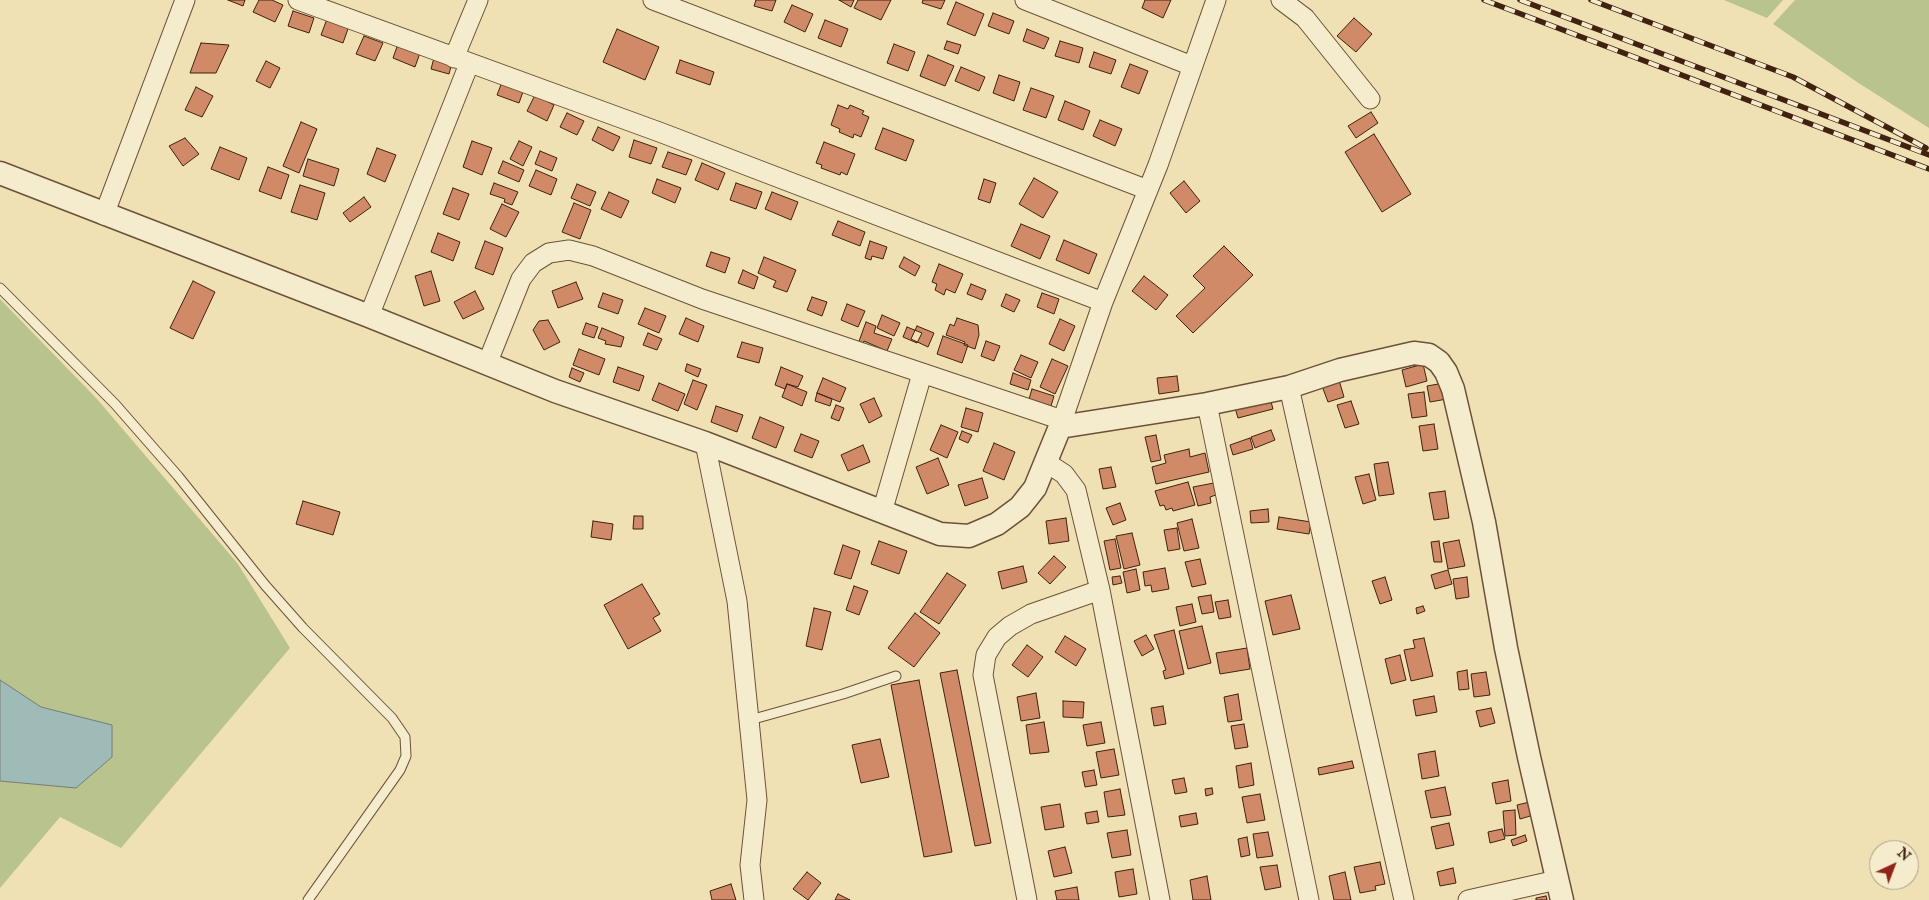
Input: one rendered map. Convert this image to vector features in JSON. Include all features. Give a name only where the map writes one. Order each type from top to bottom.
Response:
[{"type":"street","points":[[104,215],[185,0]]},
{"type":"street","points":[[298,0],[662,133],[1103,302]]},
{"type":"street","points":[[369,316],[461,61],[478,0]]},
{"type":"street","points":[[653,0],[1148,190]]},
{"type":"street","points":[[1025,0],[1192,66]]},
{"type":"street","points":[[0,173],[104,215],[369,316],[555,391],[705,443],[940,534],[969,536],[996,524],[1020,507],[1035,488],[1047,463],[1103,302],[1148,190],[1216,0]]},
{"type":"street","points":[[1282,0],[1305,18],[1370,99]]},
{"type":"street","points":[[487,364],[521,279],[534,263],[549,253],[569,250],[592,256],[702,300],[922,374],[1061,424],[1207,404],[1289,387],[1340,370],[1414,354],[1429,355],[1440,362],[1453,389],[1484,522],[1506,648],[1560,890],[1468,900]]},
{"type":"street","points":[[882,512],[922,374]]},
{"type":"street","points":[[1289,387],[1404,900]]},
{"type":"street","points":[[1207,404],[1309,900]]},
{"type":"street","points":[[705,443],[734,576],[750,720],[757,800],[750,865],[754,900]]},
{"type":"street","points":[[1047,463],[1064,474],[1076,490],[1100,590],[1160,900]]},
{"type":"street","points":[[1027,900],[983,675],[986,655],[997,637],[1010,626],[1031,614],[1100,590]]},
{"type":"lane","points":[[0,288],[115,404],[178,476],[265,585],[303,628],[392,718],[404,738],[406,756],[400,770],[308,900]]},
{"type":"lane","points":[[750,720],[843,694],[896,676]]},
{"type":"green space","points":[[1724,0],[1783,0],[1767,18]]},
{"type":"green space","points":[[1795,0],[1929,0],[1929,128],[1857,82],[1773,24]]},
{"type":"green space","points":[[0,299],[97,399],[238,564],[290,648],[121,848],[60,817],[0,888]]},
{"type":"water","points":[[0,680],[41,707],[112,725],[112,757],[76,788],[0,781]]},
{"type":"building","points":[[228,0],[245,0],[243,6]]},
{"type":"building","points":[[259,0],[272,0],[283,5],[275,22],[253,12]]},
{"type":"building","points":[[756,0],[776,0],[772,11],[754,6]]},
{"type":"building","points":[[839,0],[854,0],[851,7]]},
{"type":"building","points":[[858,0],[891,0],[881,20],[854,8]]},
{"type":"building","points":[[923,0],[945,0],[941,9],[922,3]]},
{"type":"building","points":[[1145,0],[1171,0],[1163,18],[1142,8]]},
{"type":"building","points":[[956,2],[984,14],[975,36],[947,24]]},
{"type":"building","points":[[792,5],[813,14],[805,32],[784,22]]},
{"type":"building","points":[[293,11],[314,18],[309,33],[288,26]]},
{"type":"building","points":[[993,13],[1014,21],[1009,34],[988,26]]},
{"type":"building","points":[[1354,18],[1372,34],[1356,52],[1337,36]]},
{"type":"building","points":[[327,19],[349,26],[343,43],[321,35]]},
{"type":"building","points":[[825,20],[848,29],[841,47],[818,38]]},
{"type":"building","points":[[617,29],[659,47],[645,80],[603,62]]},
{"type":"building","points":[[1027,29],[1049,38],[1044,49],[1023,41]]},
{"type":"building","points":[[364,36],[383,43],[375,61],[356,54]]},
{"type":"building","points":[[947,41],[961,45],[958,54],[944,49]]},
{"type":"building","points":[[1060,41],[1083,48],[1079,63],[1055,56]]},
{"type":"building","points":[[201,43],[229,45],[216,73],[190,73]]},
{"type":"building","points":[[398,44],[420,53],[415,67],[393,58]]},
{"type":"building","points":[[894,44],[915,52],[908,71],[887,63]]},
{"type":"building","points":[[1094,52],[1116,60],[1111,74],[1089,67]]},
{"type":"building","points":[[435,54],[453,59],[449,74],[431,69]]},
{"type":"building","points":[[928,55],[954,66],[945,86],[920,76]]},
{"type":"building","points":[[680,60],[714,72],[710,85],[676,73]]},
{"type":"building","points":[[266,61],[280,68],[270,88],[256,81]]},
{"type":"building","points":[[1130,64],[1148,71],[1139,94],[1121,87]]},
{"type":"building","points":[[961,67],[985,77],[979,91],[955,81]]},
{"type":"building","points":[[999,75],[1020,82],[1014,101],[993,93]]},
{"type":"building","points":[[502,82],[524,89],[519,103],[497,95]]},
{"type":"building","points":[[196,87],[213,96],[202,117],[185,110]]},
{"type":"building","points":[[1031,88],[1054,96],[1046,118],[1023,110]]},
{"type":"building","points":[[535,95],[554,105],[547,121],[527,111]]},
{"type":"building","points":[[1065,101],[1090,111],[1083,130],[1058,120]]},
{"type":"building","points":[[838,105],[848,109],[850,105],[864,111],[862,114],[869,117],[861,137],[854,134],[853,138],[839,132],[840,129],[831,125]]},
{"type":"building","points":[[1371,112],[1378,123],[1356,138],[1348,126]]},
{"type":"building","points":[[567,113],[584,121],[577,135],[560,127]]},
{"type":"building","points":[[1100,120],[1122,129],[1115,146],[1093,136]]},
{"type":"building","points":[[301,122],[317,129],[299,173],[283,166]]},
{"type":"building","points":[[598,127],[620,137],[613,151],[592,140]]},
{"type":"building","points":[[883,128],[914,140],[906,161],[875,149]]},
{"type":"building","points":[[1374,134],[1411,194],[1382,212],[1345,152]]},
{"type":"building","points":[[185,138],[199,154],[183,166],[169,146]]},
{"type":"building","points":[[634,140],[657,148],[651,164],[629,157]]},
{"type":"building","points":[[472,141],[492,148],[482,175],[463,167]]},
{"type":"building","points":[[519,141],[532,147],[523,166],[510,159]]},
{"type":"building","points":[[824,142],[855,154],[847,175],[841,172],[840,175],[821,168],[822,165],[816,163]]},
{"type":"building","points":[[220,147],[247,158],[239,180],[211,169]]},
{"type":"building","points":[[377,148],[396,155],[385,182],[367,174]]},
{"type":"building","points":[[540,151],[557,158],[552,171],[535,164]]},
{"type":"building","points":[[668,152],[692,160],[686,175],[662,167]]},
{"type":"building","points":[[308,159],[339,169],[334,186],[303,176]]},
{"type":"building","points":[[503,161],[524,170],[519,182],[498,173]]},
{"type":"building","points":[[702,163],[725,173],[718,190],[695,180]]},
{"type":"building","points":[[268,167],[289,175],[281,199],[259,191]]},
{"type":"building","points":[[536,170],[557,179],[551,195],[529,186]]},
{"type":"building","points":[[1034,178],[1058,192],[1043,218],[1019,204]]},
{"type":"building","points":[[657,179],[681,188],[675,203],[652,193]]},
{"type":"building","points":[[984,179],[996,183],[990,203],[978,199]]},
{"type":"building","points":[[1184,181],[1200,201],[1186,213],[1170,193]]},
{"type":"building","points":[[494,183],[518,192],[512,205],[504,202],[505,199],[490,194]]},
{"type":"building","points":[[736,183],[762,192],[756,209],[730,200]]},
{"type":"building","points":[[577,184],[596,192],[590,206],[571,198]]},
{"type":"building","points":[[300,185],[325,193],[317,220],[291,212]]},
{"type":"building","points":[[453,188],[469,194],[459,220],[443,214]]},
{"type":"building","points":[[609,192],[629,201],[621,218],[601,209]]},
{"type":"building","points":[[772,192],[798,202],[791,220],[765,209]]},
{"type":"building","points":[[364,197],[371,207],[350,222],[343,213]]},
{"type":"building","points":[[574,203],[591,210],[580,239],[562,232]]},
{"type":"building","points":[[502,204],[519,212],[506,237],[490,229]]},
{"type":"building","points":[[838,221],[865,232],[860,246],[832,235]]},
{"type":"building","points":[[1021,224],[1050,236],[1040,259],[1011,246]]},
{"type":"building","points":[[438,233],[460,242],[453,261],[431,252]]},
{"type":"building","points":[[1064,240],[1097,254],[1089,274],[1056,260]]},
{"type":"building","points":[[485,241],[503,248],[493,275],[475,268]]},
{"type":"building","points":[[870,241],[887,247],[883,259],[872,256],[871,260],[865,258]]},
{"type":"building","points":[[1224,246],[1253,275],[1193,333],[1176,316],[1205,288],[1193,276]]},
{"type":"building","points":[[711,252],[730,258],[725,273],[706,266]]},
{"type":"building","points":[[764,257],[796,270],[787,292],[773,287],[776,281],[758,273]]},
{"type":"building","points":[[904,257],[920,266],[915,276],[899,267]]},
{"type":"building","points":[[939,264],[963,274],[955,293],[946,289],[944,295],[935,290],[937,284],[932,282]]},
{"type":"building","points":[[743,270],[758,277],[754,289],[738,283]]},
{"type":"building","points":[[431,271],[440,301],[424,306],[415,276]]},
{"type":"building","points":[[1144,276],[1168,295],[1156,310],[1132,291]]},
{"type":"building","points":[[193,281],[215,292],[193,339],[170,328]]},
{"type":"building","points":[[576,282],[583,299],[558,308],[552,291]]},
{"type":"building","points":[[971,284],[986,290],[982,300],[967,294]]},
{"type":"building","points":[[475,291],[484,309],[463,319],[454,302]]},
{"type":"building","points":[[603,293],[623,300],[618,314],[598,307]]},
{"type":"building","points":[[1042,293],[1059,299],[1054,314],[1037,307]]},
{"type":"building","points":[[1006,294],[1020,300],[1014,312],[1001,306]]},
{"type":"building","points":[[812,297],[827,302],[822,316],[807,310]]},
{"type":"building","points":[[847,304],[865,311],[858,327],[841,320]]},
{"type":"building","points":[[645,308],[666,316],[659,333],[638,324]]},
{"type":"building","points":[[882,315],[900,323],[894,336],[877,328]]},
{"type":"building","points":[[686,318],[704,326],[698,342],[679,334]]},
{"type":"building","points":[[957,318],[978,325],[979,335],[975,349],[964,345],[965,342],[946,335],[950,324],[954,326]]},
{"type":"building","points":[[1060,319],[1075,326],[1064,351],[1049,344]]},
{"type":"building","points":[[548,320],[560,342],[544,350],[533,330],[539,321]]},
{"type":"building","points":[[866,322],[876,326],[874,333],[892,339],[887,351],[864,341],[862,346],[858,344]]},
{"type":"building","points":[[586,323],[598,327],[594,338],[582,334]]},
{"type":"building","points":[[917,326],[934,333],[928,347],[911,339]]},
{"type":"building","points":[[907,327],[922,333],[917,343],[903,337]]},
{"type":"building","points":[[602,328],[624,337],[621,347],[605,344],[606,341],[598,338]]},
{"type":"building","points":[[648,333],[662,339],[657,350],[643,345]]},
{"type":"building","points":[[943,336],[968,345],[962,363],[937,354]]},
{"type":"building","points":[[986,341],[1000,346],[994,361],[981,356]]},
{"type":"building","points":[[742,342],[763,348],[759,363],[737,357]]},
{"type":"building","points":[[579,349],[605,359],[599,375],[573,365]]},
{"type":"building","points":[[1021,355],[1038,362],[1031,378],[1014,370]]},
{"type":"building","points":[[1052,359],[1068,366],[1055,394],[1040,387]]},
{"type":"building","points":[[687,364],[701,369],[698,377],[685,371]]},
{"type":"building","points":[[1423,364],[1427,381],[1406,387],[1402,370]]},
{"type":"building","points":[[618,367],[644,376],[639,391],[613,382]]},
{"type":"building","points":[[781,367],[803,376],[798,387],[787,384],[785,389],[775,385]]},
{"type":"building","points":[[572,368],[584,373],[580,382],[569,377]]},
{"type":"building","points":[[1013,373],[1031,380],[1028,390],[1010,384]]},
{"type":"building","points":[[1177,376],[1179,391],[1159,394],[1157,378]]},
{"type":"building","points":[[823,378],[846,388],[840,402],[817,393]]},
{"type":"building","points":[[693,380],[707,385],[697,410],[684,404]]},
{"type":"building","points":[[1339,380],[1344,397],[1328,402],[1322,386]]},
{"type":"building","points":[[659,383],[685,394],[678,411],[652,400]]},
{"type":"building","points":[[1444,383],[1447,399],[1430,402],[1427,386]]},
{"type":"building","points":[[787,384],[807,392],[802,406],[782,397]]},
{"type":"building","points":[[1032,389],[1054,396],[1051,406],[1029,399]]},
{"type":"building","points":[[1424,392],[1427,416],[1412,418],[1408,394]]},
{"type":"building","points":[[817,393],[832,399],[830,406],[815,401]]},
{"type":"building","points":[[874,398],[882,416],[869,423],[860,404]]},
{"type":"building","points":[[1270,398],[1273,409],[1238,418],[1235,408]]},
{"type":"building","points":[[1351,401],[1359,424],[1345,428],[1337,405]]},
{"type":"building","points":[[836,405],[844,408],[839,421],[831,418]]},
{"type":"building","points":[[716,406],[743,415],[737,432],[711,422]]},
{"type":"building","points":[[966,408],[983,413],[978,432],[961,427]]},
{"type":"building","points":[[760,417],[784,427],[776,448],[752,438]]},
{"type":"building","points":[[1434,424],[1438,449],[1423,451],[1419,426]]},
{"type":"building","points":[[941,425],[958,432],[947,458],[930,450]]},
{"type":"building","points":[[1271,430],[1275,440],[1255,448],[1251,437]]},
{"type":"building","points":[[962,431],[972,435],[968,443],[959,439]]},
{"type":"building","points":[[801,434],[819,441],[812,458],[794,451]]},
{"type":"building","points":[[1156,435],[1161,460],[1151,462],[1145,437]]},
{"type":"building","points":[[1250,438],[1253,449],[1233,455],[1230,445]]},
{"type":"building","points":[[994,443],[1015,452],[1004,480],[983,471]]},
{"type":"building","points":[[863,445],[870,462],[848,471],[841,455]]},
{"type":"building","points":[[1189,449],[1190,457],[1205,453],[1209,472],[1156,484],[1152,467],[1166,463],[1164,455]]},
{"type":"building","points":[[938,458],[949,485],[927,494],[916,467]]},
{"type":"building","points":[[1388,462],[1394,494],[1379,496],[1374,464]]},
{"type":"building","points":[[1111,467],[1116,487],[1103,489],[1099,469]]},
{"type":"building","points":[[1369,474],[1376,500],[1363,504],[1355,477]]},
{"type":"building","points":[[982,478],[988,498],[965,506],[958,485]]},
{"type":"building","points":[[1188,482],[1195,505],[1173,511],[1172,508],[1166,510],[1164,505],[1160,506],[1155,491]]},
{"type":"building","points":[[1214,483],[1216,495],[1210,497],[1211,503],[1198,506],[1193,487]]},
{"type":"building","points":[[1445,491],[1449,518],[1434,520],[1429,493]]},
{"type":"building","points":[[303,501],[340,512],[333,535],[296,524]]},
{"type":"building","points":[[1120,503],[1126,520],[1113,525],[1106,508]]},
{"type":"building","points":[[1268,509],[1269,522],[1251,523],[1250,511]]},
{"type":"building","points":[[634,516],[643,516],[643,529],[633,529]]},
{"type":"building","points":[[1279,517],[1311,522],[1309,534],[1277,529]]},
{"type":"building","points":[[1066,518],[1069,541],[1049,544],[1046,521]]},
{"type":"building","points":[[1192,519],[1199,548],[1184,551],[1177,523]]},
{"type":"building","points":[[593,521],[613,524],[611,540],[591,537]]},
{"type":"building","points":[[1177,528],[1180,549],[1168,551],[1164,530]]},
{"type":"building","points":[[1132,533],[1140,565],[1124,569],[1116,536]]},
{"type":"building","points":[[1115,539],[1121,568],[1110,570],[1104,541]]},
{"type":"building","points":[[1459,540],[1465,566],[1448,569],[1443,543]]},
{"type":"building","points":[[879,541],[907,551],[899,574],[871,564]]},
{"type":"building","points":[[1439,541],[1442,562],[1434,562],[1431,542]]},
{"type":"building","points":[[843,545],[860,551],[851,579],[834,574]]},
{"type":"building","points":[[1054,556],[1066,567],[1050,584],[1038,573]]},
{"type":"building","points":[[1200,559],[1206,584],[1192,587],[1185,562]]},
{"type":"building","points":[[1023,566],[1027,582],[1002,589],[998,572]]},
{"type":"building","points":[[1165,568],[1169,589],[1152,592],[1151,585],[1145,586],[1143,572]]},
{"type":"building","points":[[1136,569],[1140,590],[1127,593],[1123,572]]},
{"type":"building","points":[[1448,570],[1452,584],[1435,589],[1431,575]]},
{"type":"building","points":[[947,573],[966,585],[939,624],[920,612]]},
{"type":"building","points":[[1120,576],[1122,583],[1113,585],[1112,577]]},
{"type":"building","points":[[1385,577],[1392,600],[1380,604],[1372,581]]},
{"type":"building","points":[[1467,577],[1469,597],[1456,599],[1453,579]]},
{"type":"building","points":[[642,584],[660,614],[653,618],[661,631],[628,649],[604,605]]},
{"type":"building","points":[[854,586],[868,591],[859,615],[846,610]]},
{"type":"building","points":[[1211,595],[1214,612],[1202,614],[1198,597]]},
{"type":"building","points":[[1291,595],[1300,629],[1273,635],[1265,601]]},
{"type":"building","points":[[1228,600],[1231,617],[1219,619],[1215,602]]},
{"type":"building","points":[[1192,604],[1196,622],[1180,626],[1176,607]]},
{"type":"building","points":[[1423,606],[1425,611],[1417,614],[1416,608]]},
{"type":"building","points":[[814,608],[831,612],[822,650],[806,646]]},
{"type":"building","points":[[915,613],[940,633],[914,667],[888,648]]},
{"type":"building","points":[[1202,626],[1211,663],[1188,669],[1179,631]]},
{"type":"building","points":[[1174,630],[1184,674],[1165,679],[1163,671],[1166,670],[1154,635]]},
{"type":"building","points":[[1146,635],[1154,649],[1142,656],[1134,641]]},
{"type":"building","points":[[1065,636],[1086,649],[1076,666],[1055,652]]},
{"type":"building","points":[[1424,638],[1433,676],[1411,681],[1404,650],[1415,648],[1413,640]]},
{"type":"building","points":[[1027,645],[1043,657],[1028,677],[1012,665]]},
{"type":"building","points":[[1247,648],[1250,669],[1220,674],[1216,653]]},
{"type":"building","points":[[1400,655],[1406,680],[1391,684],[1385,659]]},
{"type":"building","points":[[957,670],[991,843],[975,846],[940,673]]},
{"type":"building","points":[[1467,670],[1469,689],[1459,690],[1457,672]]},
{"type":"building","points":[[1486,672],[1490,695],[1474,697],[1471,674]]},
{"type":"building","points":[[919,680],[952,852],[924,857],[891,685]]},
{"type":"building","points":[[1036,693],[1040,718],[1021,721],[1017,697]]},
{"type":"building","points":[[1238,694],[1242,720],[1228,722],[1224,697]]},
{"type":"building","points":[[1434,696],[1437,712],[1416,716],[1413,700]]},
{"type":"building","points":[[1063,701],[1084,702],[1083,718],[1063,717]]},
{"type":"building","points":[[1163,706],[1166,724],[1154,726],[1151,708]]},
{"type":"building","points":[[1491,708],[1495,723],[1480,727],[1476,711]]},
{"type":"building","points":[[1044,722],[1049,752],[1030,754],[1026,725]]},
{"type":"building","points":[[1101,722],[1105,743],[1087,746],[1083,725]]},
{"type":"building","points":[[1244,724],[1248,747],[1235,749],[1231,726]]},
{"type":"building","points":[[880,739],[889,777],[861,783],[852,745]]},
{"type":"building","points":[[1114,749],[1119,775],[1101,778],[1096,752]]},
{"type":"building","points":[[1435,751],[1439,776],[1422,779],[1418,754]]},
{"type":"building","points":[[1352,761],[1354,768],[1319,775],[1318,768]]},
{"type":"building","points":[[1251,763],[1254,785],[1239,788],[1236,766]]},
{"type":"building","points":[[1094,770],[1097,785],[1085,787],[1082,772]]},
{"type":"building","points":[[1184,778],[1187,792],[1175,794],[1172,780]]},
{"type":"building","points":[[1508,780],[1511,801],[1496,804],[1492,783]]},
{"type":"building","points":[[1445,787],[1451,815],[1431,818],[1425,791]]},
{"type":"building","points":[[1212,788],[1213,794],[1206,796],[1205,789]]},
{"type":"building","points":[[1120,789],[1125,815],[1108,817],[1104,792]]},
{"type":"building","points":[[1260,794],[1265,820],[1247,823],[1242,797]]},
{"type":"building","points":[[1534,801],[1537,814],[1520,819],[1517,805]]},
{"type":"building","points":[[1060,804],[1064,827],[1045,830],[1041,807]]},
{"type":"building","points":[[1515,810],[1516,835],[1505,836],[1503,811]]},
{"type":"building","points":[[1097,811],[1099,822],[1087,824],[1085,813]]},
{"type":"building","points":[[1196,813],[1198,824],[1181,827],[1179,816]]},
{"type":"building","points":[[1449,823],[1454,845],[1436,849],[1431,827]]},
{"type":"building","points":[[1502,829],[1505,839],[1490,843],[1488,832]]},
{"type":"building","points":[[1127,830],[1131,855],[1112,858],[1107,833]]},
{"type":"building","points":[[1268,832],[1273,856],[1257,858],[1253,834]]},
{"type":"building","points":[[1525,835],[1527,841],[1513,846],[1511,840]]},
{"type":"building","points":[[1247,837],[1250,855],[1241,857],[1238,839]]},
{"type":"building","points":[[1065,847],[1072,873],[1054,877],[1048,851]]},
{"type":"building","points":[[1380,862],[1385,884],[1375,886],[1376,890],[1360,893],[1354,867]]},
{"type":"building","points":[[1277,865],[1281,887],[1265,890],[1260,867]]},
{"type":"building","points":[[1453,868],[1456,883],[1440,886],[1437,872]]},
{"type":"building","points":[[1133,869],[1137,894],[1119,897],[1115,872]]},
{"type":"building","points":[[807,872],[821,883],[808,900],[793,889]]},
{"type":"building","points":[[1345,872],[1351,900],[1334,900],[1329,876]]},
{"type":"building","points":[[1207,876],[1211,900],[1193,900],[1190,880]]},
{"type":"building","points":[[731,884],[736,900],[712,900],[710,891]]},
{"type":"building","points":[[1077,887],[1079,900],[1057,900],[1055,891]]},
{"type":"building","points":[[838,894],[850,900],[835,900]]},
{"type":"building","points":[[1546,896],[1547,900],[1536,900],[1536,898]]},
{"type":"railway","points":[[1484,0],[1929,169]]},
{"type":"railway","points":[[1520,0],[1929,155]]},
{"type":"railway","points":[[1591,0],[1793,77],[1926,148]]}]
